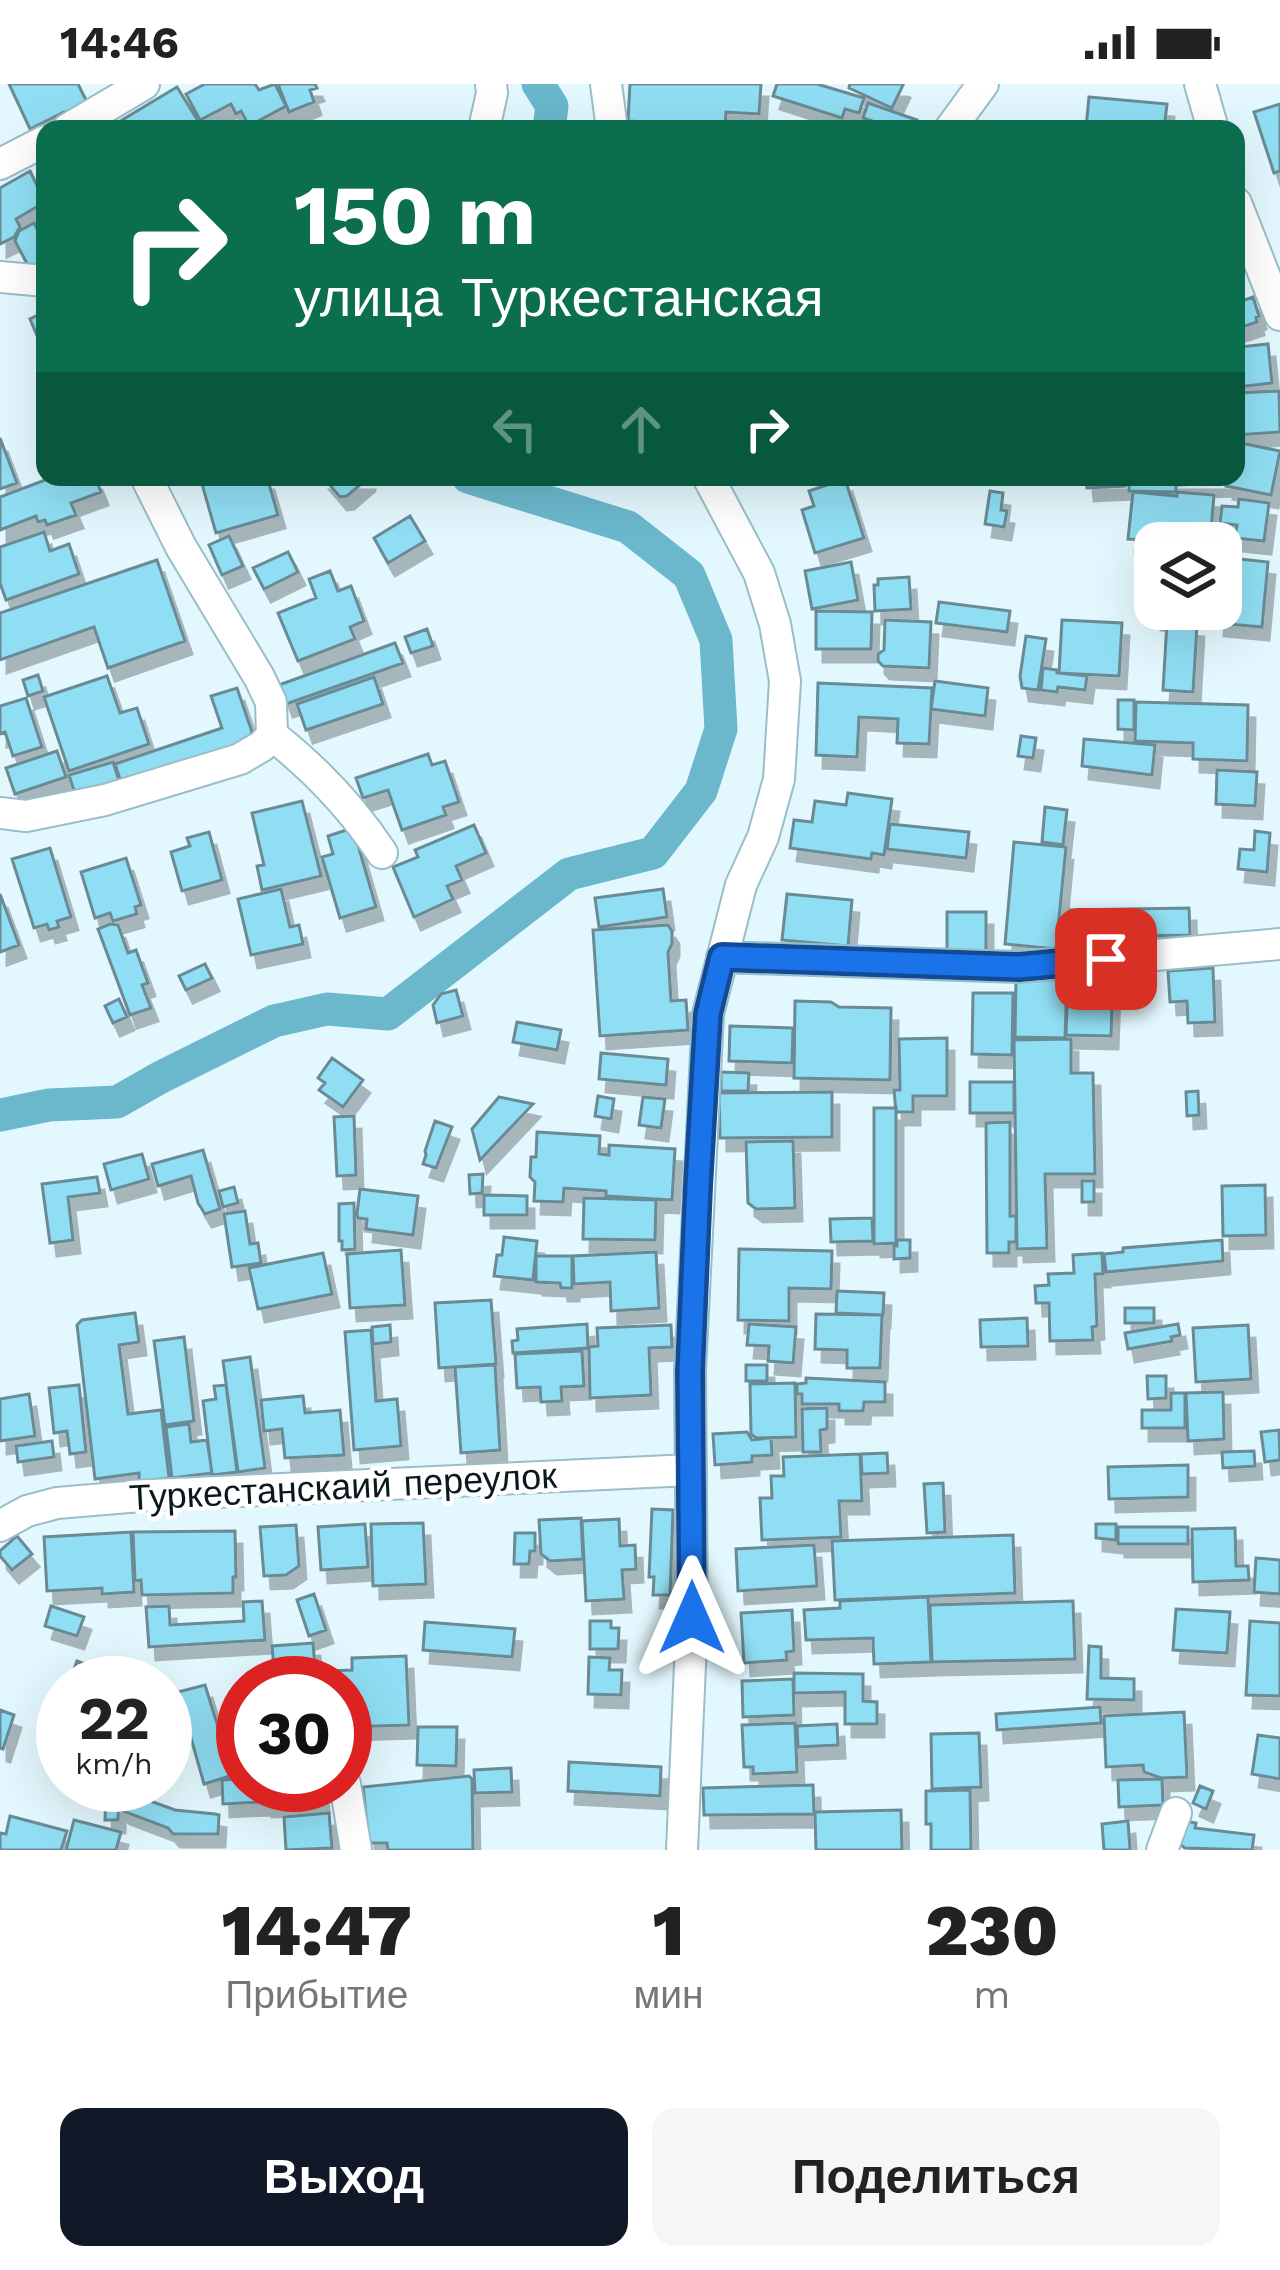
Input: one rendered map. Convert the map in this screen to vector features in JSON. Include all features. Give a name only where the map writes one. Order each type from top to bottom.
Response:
[{"type":"street","points":[[83,120],[144,84]]},
{"type":"street","points":[[486,120],[491,84]]},
{"type":"street","points":[[606,84],[611,120]]},
{"type":"street","points":[[957,120],[983,84]]},
{"type":"street","points":[[1200,84],[1210,120]]},
{"type":"street","points":[[0,164],[36,146]]},
{"type":"street","points":[[1245,235],[1280,315]]},
{"type":"street","points":[[0,277],[36,280]]},
{"type":"street","points":[[0,813],[26,816],[104,800],[240,759],[272,735],[271,702],[259,677],[181,547],[150,486]]},
{"type":"street","points":[[682,1850],[692,1618],[690,1371],[708,1014],[741,885],[763,837],[778,779],[785,681],[775,624],[759,573],[713,486]]},
{"type":"street","points":[[272,735],[300,757],[361,821],[382,853]]},
{"type":"street","points":[[722,957],[1019,967],[1280,944]]},
{"type":"street","name":"Туркестанскаий переулок","points":[[0,1526],[27,1511],[57,1503],[152,1495],[691,1470]]},
{"type":"street","points":[[350,1812],[356,1850]]},
{"type":"street","points":[[1162,1850],[1176,1813]]},
{"type":"building","points":[[9,84],[78,84],[90,108],[67,119],[64,112],[36,120],[30,129]]},
{"type":"building","points":[[205,84],[255,84],[259,90],[275,84],[286,106],[260,120],[246,120],[231,104],[200,120],[186,94]]},
{"type":"building","points":[[278,84],[315,84],[317,88],[310,90],[314,102],[289,112]]},
{"type":"building","points":[[630,84],[761,84],[759,114],[726,112],[725,120],[628,120]]},
{"type":"building","points":[[777,84],[817,84],[864,98],[859,113],[845,109],[842,118],[773,96]]},
{"type":"building","points":[[850,84],[903,85],[892,108],[849,88]]},
{"type":"building","points":[[177,87],[197,120],[122,120]]},
{"type":"building","points":[[1089,97],[1167,104],[1165,120],[1087,120]]},
{"type":"building","points":[[868,103],[917,120],[869,120],[863,118]]},
{"type":"building","points":[[1280,104],[1280,171],[1274,173],[1254,112]]},
{"type":"building","points":[[30,171],[36,183],[36,207],[16,219],[20,227],[14,237],[0,244],[0,188]]},
{"type":"building","points":[[34,223],[36,227],[36,271],[32,273],[15,241],[19,231]]},
{"type":"building","points":[[1253,297],[1259,316],[1257,322],[1245,326],[1245,300]]},
{"type":"building","points":[[1268,344],[1272,383],[1245,386],[1245,346]]},
{"type":"building","points":[[1279,391],[1280,432],[1245,434],[1245,393]]},
{"type":"building","points":[[0,438],[17,483],[0,489]]},
{"type":"building","points":[[1245,444],[1280,451],[1271,495],[1226,486],[1245,486]]},
{"type":"building","points":[[36,483],[99,486],[101,492],[71,503],[76,515],[47,525],[36,516],[0,530],[0,497]]},
{"type":"building","points":[[203,486],[270,486],[278,515],[216,533]]},
{"type":"building","points":[[331,486],[359,486],[347,496],[340,497]]},
{"type":"building","points":[[847,486],[864,538],[815,553],[802,510],[814,506],[809,491]]},
{"type":"building","points":[[1129,486],[1176,486],[1176,492],[1129,491]]},
{"type":"building","points":[[990,491],[1003,493],[1004,527],[985,524]]},
{"type":"building","points":[[1133,492],[1214,495],[1212,522],[1134,522],[1134,539],[1128,539]]},
{"type":"building","points":[[1239,499],[1269,503],[1264,541],[1242,539],[1242,522],[1220,522],[1222,506],[1238,507]]},
{"type":"building","points":[[410,516],[425,541],[388,563],[374,538]]},
{"type":"building","points":[[44,532],[50,551],[69,544],[79,574],[6,600],[0,583],[0,547]]},
{"type":"building","points":[[229,536],[243,566],[222,575],[209,545]]},
{"type":"building","points":[[288,552],[298,572],[264,589],[253,568]]},
{"type":"building","points":[[1242,559],[1268,562],[1262,627],[1242,625]]},
{"type":"building","points":[[157,560],[185,641],[108,668],[94,627],[0,660],[0,613]]},
{"type":"building","points":[[851,562],[858,600],[812,609],[805,571]]},
{"type":"building","points":[[330,571],[338,591],[351,586],[364,621],[350,627],[355,639],[298,661],[278,613],[316,598],[309,579]]},
{"type":"building","points":[[909,577],[911,609],[875,611],[878,579]]},
{"type":"building","points":[[939,602],[1010,611],[1007,632],[936,623]]},
{"type":"building","points":[[816,611],[872,612],[871,649],[816,649]]},
{"type":"building","points":[[885,620],[931,622],[929,668],[883,666],[878,661],[884,650]]},
{"type":"building","points":[[1062,620],[1122,623],[1119,676],[1059,673]]},
{"type":"building","points":[[427,629],[433,646],[411,653],[405,637]]},
{"type":"building","points":[[1167,630],[1197,630],[1193,692],[1163,690]]},
{"type":"building","points":[[1026,636],[1046,639],[1038,690],[1022,688]]},
{"type":"building","points":[[395,643],[403,663],[286,704],[279,685]]},
{"type":"building","points":[[1043,668],[1087,676],[1085,690],[1041,690]]},
{"type":"building","points":[[38,675],[43,691],[28,696],[23,680]]},
{"type":"building","points":[[107,676],[120,713],[137,708],[149,744],[69,771],[44,697]]},
{"type":"building","points":[[374,677],[383,704],[306,730],[297,704]]},
{"type":"building","points":[[935,681],[988,688],[985,716],[931,709]]},
{"type":"building","points":[[818,683],[932,688],[929,744],[897,743],[898,719],[859,717],[857,757],[816,755]]},
{"type":"building","points":[[237,688],[252,732],[247,743],[122,785],[115,764],[222,728],[211,696]]},
{"type":"building","points":[[26,698],[42,747],[13,756],[5,732],[0,734],[0,706]]},
{"type":"building","points":[[1118,700],[1134,700],[1134,730],[1118,729]]},
{"type":"building","points":[[1136,702],[1248,705],[1247,761],[1193,759],[1193,743],[1135,741]]},
{"type":"building","points":[[1021,736],[1036,738],[1033,758],[1018,756]]},
{"type":"building","points":[[1084,739],[1155,745],[1152,775],[1082,766]]},
{"type":"building","points":[[57,751],[66,777],[15,794],[6,768]]},
{"type":"building","points":[[428,754],[432,765],[445,761],[459,802],[443,807],[446,815],[402,830],[388,790],[363,798],[356,778]]},
{"type":"building","points":[[113,762],[121,787],[77,800],[69,775]]},
{"type":"building","points":[[1217,770],[1257,772],[1255,806],[1216,804]]},
{"type":"building","points":[[848,793],[892,799],[884,855],[872,853],[871,859],[790,848],[794,820],[812,822],[815,801],[846,805]]},
{"type":"building","points":[[302,801],[321,876],[262,890],[257,866],[264,865],[252,813]]},
{"type":"building","points":[[1045,807],[1067,810],[1063,845],[1042,842]]},
{"type":"building","points":[[890,824],[969,832],[966,858],[887,849]]},
{"type":"building","points":[[474,825],[486,853],[456,866],[462,880],[447,886],[453,899],[414,917],[393,867],[418,857],[415,850]]},
{"type":"building","points":[[353,828],[376,907],[340,918],[322,857],[333,854],[328,836]]},
{"type":"building","points":[[1255,831],[1270,833],[1267,872],[1238,869],[1240,849],[1254,850]]},
{"type":"building","points":[[209,832],[222,880],[182,891],[171,852],[190,846],[187,838]]},
{"type":"building","points":[[1014,842],[1066,847],[1056,949],[1005,944]]},
{"type":"building","points":[[50,848],[71,917],[57,921],[59,927],[49,930],[47,924],[34,928],[12,859]]},
{"type":"building","points":[[126,858],[141,905],[135,907],[137,914],[113,921],[110,913],[95,918],[81,872]]},
{"type":"building","points":[[281,889],[290,927],[299,925],[303,944],[251,955],[238,899]]},
{"type":"building","points":[[663,889],[667,917],[599,927],[595,898]]},
{"type":"building","points":[[0,894],[19,945],[0,952]]},
{"type":"building","points":[[787,894],[852,900],[848,946],[782,940]]},
{"type":"building","points":[[1189,908],[1190,935],[1070,937],[1070,910]]},
{"type":"building","points":[[947,912],[986,912],[986,956],[947,956]]},
{"type":"building","points":[[118,925],[128,953],[136,950],[151,1008],[130,1015],[98,929]]},
{"type":"building","points":[[668,925],[672,931],[668,952],[671,1001],[686,1000],[688,1030],[600,1036],[593,930]]},
{"type":"building","points":[[205,964],[212,978],[186,990],[179,976]]},
{"type":"building","points":[[1213,968],[1215,1022],[1188,1023],[1187,1001],[1170,1002],[1168,971]]},
{"type":"building","points":[[1016,979],[1067,980],[1065,1038],[1015,1037]]},
{"type":"building","points":[[1068,981],[1113,982],[1111,1036],[1066,1035]]},
{"type":"building","points":[[456,990],[463,1016],[437,1023],[433,1005],[441,994]]},
{"type":"building","points":[[973,993],[1013,993],[1012,1055],[972,1054]]},
{"type":"building","points":[[119,999],[127,1017],[113,1023],[105,1006]]},
{"type":"building","points":[[795,1001],[891,1008],[890,1080],[794,1078]]},
{"type":"building","points":[[517,1022],[561,1030],[557,1050],[513,1042]]},
{"type":"building","points":[[730,1026],[793,1028],[792,1063],[729,1061]]},
{"type":"building","points":[[947,1038],[947,1096],[913,1096],[913,1112],[896,1112],[899,1039]]},
{"type":"building","points":[[1071,1039],[1071,1073],[1093,1073],[1095,1174],[1045,1174],[1047,1248],[1017,1249],[1014,1040]]},
{"type":"building","points":[[601,1053],[668,1059],[666,1085],[599,1079]]},
{"type":"building","points":[[332,1058],[363,1080],[343,1107],[319,1090],[325,1083],[318,1078]]},
{"type":"building","points":[[721,1072],[749,1073],[748,1091],[721,1091]]},
{"type":"building","points":[[970,1082],[1014,1082],[1014,1113],[970,1113]]},
{"type":"building","points":[[1198,1091],[1199,1115],[1187,1116],[1186,1092]]},
{"type":"building","points":[[832,1092],[832,1137],[720,1138],[719,1093]]},
{"type":"building","points":[[598,1096],[614,1099],[611,1119],[595,1116]]},
{"type":"building","points":[[499,1097],[533,1104],[480,1160],[472,1129]]},
{"type":"building","points":[[643,1097],[665,1099],[661,1128],[639,1125]]},
{"type":"building","points":[[874,1108],[896,1108],[896,1243],[874,1244]]},
{"type":"building","points":[[354,1116],[356,1175],[337,1176],[334,1117]]},
{"type":"building","points":[[435,1121],[452,1127],[436,1168],[423,1164]]},
{"type":"building","points":[[1010,1122],[1010,1216],[1016,1216],[1016,1242],[1009,1242],[1009,1253],[987,1253],[986,1123]]},
{"type":"building","points":[[537,1132],[600,1136],[599,1154],[609,1155],[609,1145],[675,1149],[672,1200],[564,1188],[563,1202],[534,1201],[535,1182],[530,1177]]},
{"type":"building","points":[[793,1141],[795,1208],[756,1209],[748,1203],[746,1142]]},
{"type":"building","points":[[203,1150],[220,1209],[205,1214],[191,1176],[158,1186],[152,1164]]},
{"type":"building","points":[[142,1154],[149,1179],[111,1190],[104,1164]]},
{"type":"building","points":[[483,1174],[482,1193],[470,1194],[469,1175]]},
{"type":"building","points":[[97,1177],[100,1193],[68,1197],[73,1240],[50,1243],[42,1184]]},
{"type":"building","points":[[1082,1181],[1094,1181],[1094,1202],[1082,1202]]},
{"type":"building","points":[[1265,1185],[1266,1235],[1223,1236],[1222,1186]]},
{"type":"building","points":[[234,1187],[238,1203],[223,1207],[219,1191]]},
{"type":"building","points":[[360,1189],[418,1196],[413,1235],[366,1229],[367,1219],[357,1214]]},
{"type":"building","points":[[484,1195],[527,1196],[527,1215],[484,1215]]},
{"type":"building","points":[[584,1198],[656,1200],[655,1240],[583,1239]]},
{"type":"building","points":[[354,1203],[355,1249],[342,1250],[339,1204]]},
{"type":"building","points":[[245,1211],[250,1244],[258,1243],[261,1263],[232,1267],[224,1214]]},
{"type":"building","points":[[872,1218],[873,1241],[831,1242],[830,1219]]},
{"type":"building","points":[[504,1237],[537,1241],[533,1280],[494,1276]]},
{"type":"building","points":[[897,1240],[910,1240],[910,1258],[894,1259]]},
{"type":"building","points":[[1222,1240],[1223,1261],[1106,1272],[1104,1254],[1123,1252],[1123,1248]]},
{"type":"building","points":[[739,1249],[832,1251],[831,1289],[789,1288],[789,1321],[738,1320]]},
{"type":"building","points":[[401,1250],[405,1305],[350,1308],[347,1254]]},
{"type":"building","points":[[656,1252],[659,1308],[611,1311],[610,1282],[574,1284],[573,1256]]},
{"type":"building","points":[[323,1253],[332,1294],[258,1309],[249,1268]]},
{"type":"building","points":[[1102,1253],[1103,1274],[1095,1274],[1093,1340],[1050,1341],[1049,1303],[1036,1303],[1035,1286],[1049,1285],[1048,1274],[1074,1273],[1073,1255]]},
{"type":"building","points":[[536,1256],[572,1256],[572,1288],[536,1282]]},
{"type":"building","points":[[837,1291],[884,1293],[883,1315],[836,1313]]},
{"type":"building","points":[[491,1300],[496,1364],[439,1368],[435,1303]]},
{"type":"building","points":[[1125,1308],[1154,1308],[1154,1323],[1125,1323]]},
{"type":"building","points":[[135,1313],[139,1342],[119,1345],[128,1414],[161,1410],[169,1478],[139,1482],[139,1473],[95,1479],[77,1325],[82,1320]]},
{"type":"building","points":[[816,1314],[882,1315],[880,1368],[847,1368],[847,1350],[815,1349]]},
{"type":"building","points":[[1027,1318],[1028,1346],[981,1347],[980,1320]]},
{"type":"building","points":[[587,1324],[588,1348],[513,1353],[517,1329]]},
{"type":"building","points":[[749,1324],[796,1327],[793,1363],[768,1361],[769,1346],[747,1345]]},
{"type":"building","points":[[1178,1324],[1180,1335],[1171,1337],[1172,1341],[1128,1349],[1125,1333]]},
{"type":"building","points":[[390,1325],[391,1342],[373,1344],[372,1327]]},
{"type":"building","points":[[671,1325],[672,1347],[649,1348],[651,1395],[590,1398],[589,1347],[598,1346],[597,1328]]},
{"type":"building","points":[[1248,1325],[1251,1379],[1196,1382],[1193,1328]]},
{"type":"building","points":[[371,1330],[376,1401],[397,1399],[401,1446],[354,1450],[345,1332]]},
{"type":"building","points":[[184,1337],[194,1421],[165,1425],[154,1341]]},
{"type":"building","points":[[582,1351],[584,1386],[561,1387],[562,1401],[541,1402],[540,1387],[517,1388],[515,1354]]},
{"type":"building","points":[[250,1357],[265,1468],[238,1472],[223,1361]]},
{"type":"building","points":[[495,1365],[500,1450],[461,1453],[455,1367]]},
{"type":"building","points":[[746,1365],[767,1365],[767,1381],[746,1381]]},
{"type":"building","points":[[1147,1376],[1166,1376],[1166,1398],[1148,1399]]},
{"type":"building","points":[[806,1378],[885,1382],[885,1402],[864,1402],[863,1411],[839,1411],[839,1404],[802,1404],[797,1384],[806,1383]]},
{"type":"building","points":[[795,1383],[796,1437],[756,1438],[751,1434],[750,1384]]},
{"type":"building","points":[[79,1385],[86,1452],[70,1454],[67,1431],[54,1433],[49,1388]]},
{"type":"building","points":[[226,1385],[237,1472],[212,1475],[203,1401],[216,1399],[214,1386]]},
{"type":"building","points":[[1223,1392],[1224,1439],[1188,1441],[1186,1393]]},
{"type":"building","points":[[1171,1393],[1185,1393],[1185,1428],[1142,1428],[1142,1410],[1171,1410]]},
{"type":"building","points":[[29,1394],[35,1436],[0,1441],[0,1399]]},
{"type":"building","points":[[303,1396],[305,1413],[340,1410],[344,1455],[285,1458],[282,1429],[264,1431],[261,1400]]},
{"type":"building","points":[[827,1408],[827,1429],[820,1430],[821,1452],[803,1452],[802,1409]]},
{"type":"building","points":[[189,1424],[191,1442],[207,1440],[212,1473],[172,1478],[166,1427]]},
{"type":"building","points":[[1279,1430],[1280,1460],[1265,1462],[1261,1432]]},
{"type":"building","points":[[747,1432],[752,1440],[771,1438],[772,1455],[715,1465],[713,1434]]},
{"type":"building","points":[[52,1441],[54,1457],[18,1462],[16,1446]]},
{"type":"building","points":[[1254,1451],[1255,1466],[1223,1468],[1222,1452]]},
{"type":"building","points":[[887,1453],[888,1473],[862,1474],[861,1454]]},
{"type":"building","points":[[860,1454],[862,1501],[839,1501],[841,1537],[762,1540],[760,1498],[772,1498],[771,1476],[784,1476],[783,1457]]},
{"type":"building","points":[[1188,1465],[1188,1497],[1109,1499],[1108,1467]]},
{"type":"building","points":[[943,1483],[945,1532],[927,1533],[924,1484]]},
{"type":"building","points":[[652,1509],[673,1510],[670,1595],[653,1595],[654,1577],[649,1577]]},
{"type":"building","points":[[581,1518],[583,1559],[550,1561],[541,1554],[539,1520]]},
{"type":"building","points":[[619,1519],[620,1546],[635,1545],[636,1569],[622,1570],[624,1599],[586,1601],[582,1521]]},
{"type":"building","points":[[423,1523],[426,1584],[373,1586],[371,1524]]},
{"type":"building","points":[[365,1524],[368,1567],[321,1570],[318,1527]]},
{"type":"building","points":[[1096,1524],[1116,1524],[1116,1540],[1096,1538]]},
{"type":"building","points":[[296,1525],[299,1566],[286,1575],[264,1576],[260,1527]]},
{"type":"building","points":[[1118,1527],[1188,1527],[1188,1544],[1118,1544]]},
{"type":"building","points":[[1235,1528],[1236,1566],[1248,1566],[1249,1580],[1193,1582],[1192,1529]]},
{"type":"building","points":[[235,1531],[233,1593],[142,1595],[141,1580],[135,1581],[133,1532]]},
{"type":"building","points":[[131,1532],[134,1592],[102,1594],[102,1588],[47,1591],[44,1537]]},
{"type":"building","points":[[515,1533],[535,1533],[529,1564],[514,1564]]},
{"type":"building","points":[[1013,1535],[1015,1593],[835,1600],[832,1541]]},
{"type":"building","points":[[17,1536],[32,1554],[12,1570],[0,1551]]},
{"type":"building","points":[[814,1545],[817,1586],[738,1591],[736,1549]]},
{"type":"building","points":[[1256,1558],[1280,1560],[1280,1594],[1254,1592]]},
{"type":"building","points":[[314,1594],[326,1630],[309,1636],[297,1600]]},
{"type":"building","points":[[928,1597],[931,1662],[874,1664],[873,1638],[806,1640],[804,1610],[840,1608],[840,1601]]},
{"type":"building","points":[[262,1601],[265,1640],[149,1647],[146,1607],[169,1606],[170,1625],[244,1621],[243,1602]]},
{"type":"building","points":[[1073,1601],[1075,1659],[932,1662],[930,1605]]},
{"type":"building","points":[[51,1606],[84,1617],[77,1636],[45,1626]]},
{"type":"building","points":[[1176,1609],[1230,1612],[1227,1653],[1173,1650]]},
{"type":"building","points":[[792,1610],[794,1651],[786,1652],[787,1660],[744,1663],[741,1613]]},
{"type":"building","points":[[590,1621],[611,1621],[611,1628],[619,1628],[618,1649],[590,1649]]},
{"type":"building","points":[[1250,1621],[1280,1623],[1280,1696],[1246,1695]]},
{"type":"building","points":[[425,1622],[515,1629],[512,1657],[423,1650]]},
{"type":"building","points":[[313,1643],[314,1656],[273,1656],[272,1646]]},
{"type":"building","points":[[1089,1646],[1101,1647],[1101,1678],[1134,1679],[1134,1700],[1087,1699]]},
{"type":"building","points":[[406,1656],[409,1725],[372,1726],[372,1657]]},
{"type":"building","points":[[589,1657],[610,1658],[609,1670],[622,1670],[621,1695],[588,1694]]},
{"type":"building","points":[[794,1673],[863,1674],[863,1701],[877,1702],[877,1724],[845,1724],[845,1692],[794,1693]]},
{"type":"building","points":[[793,1679],[794,1715],[743,1717],[742,1681]]},
{"type":"building","points":[[205,1685],[216,1720],[216,1780],[204,1784],[192,1742],[192,1688]]},
{"type":"building","points":[[1100,1707],[1101,1723],[997,1730],[996,1714]]},
{"type":"building","points":[[0,1710],[14,1715],[3,1749],[0,1748]]},
{"type":"building","points":[[1184,1712],[1187,1777],[1161,1778],[1144,1772],[1143,1765],[1106,1767],[1104,1716]]},
{"type":"building","points":[[795,1723],[797,1772],[753,1774],[753,1767],[744,1767],[742,1725]]},
{"type":"building","points":[[837,1724],[838,1745],[798,1747],[797,1726]]},
{"type":"building","points":[[418,1727],[457,1727],[456,1766],[417,1765]]},
{"type":"building","points":[[979,1733],[981,1787],[932,1789],[931,1734]]},
{"type":"building","points":[[1258,1735],[1280,1738],[1280,1779],[1252,1774]]},
{"type":"building","points":[[569,1762],[661,1767],[660,1796],[568,1791]]},
{"type":"building","points":[[511,1768],[512,1792],[475,1793],[474,1770]]},
{"type":"building","points":[[469,1776],[473,1850],[388,1850],[387,1843],[369,1843],[366,1812],[372,1812],[372,1786]]},
{"type":"building","points":[[1162,1779],[1163,1805],[1119,1807],[1118,1780]]},
{"type":"building","points":[[813,1785],[814,1814],[704,1815],[703,1788]]},
{"type":"building","points":[[1200,1786],[1213,1791],[1206,1809],[1193,1803]]},
{"type":"building","points":[[970,1790],[971,1850],[931,1850],[926,1791]]},
{"type":"building","points":[[901,1810],[902,1850],[816,1850],[815,1812]]},
{"type":"building","points":[[105,1812],[118,1812],[118,1820],[105,1820]]},
{"type":"building","points":[[126,1812],[219,1815],[218,1834],[173,1834]]},
{"type":"building","points":[[329,1813],[332,1848],[286,1850],[284,1817]]},
{"type":"building","points":[[10,1816],[67,1831],[61,1850],[0,1850],[0,1833],[6,1834]]},
{"type":"building","points":[[74,1820],[121,1832],[116,1850],[66,1850]]},
{"type":"building","points":[[1128,1821],[1130,1850],[1104,1850],[1102,1824]]},
{"type":"building","points":[[1184,1821],[1196,1823],[1195,1828],[1254,1835],[1252,1850],[1185,1848],[1181,1845]]},
{"type":"waterway","points":[[538,84],[552,106],[550,120]]},
{"type":"waterway","points":[[0,1115],[49,1105],[117,1102],[274,1021],[327,1009],[388,1014],[569,874],[653,853],[701,791],[721,729],[716,640],[689,575],[628,527],[497,486]]},
{"type":"route","points":[[692,1618],[690,1371],[698,1186],[708,1014],[722,957],[1019,967],[1106,959]]}]
